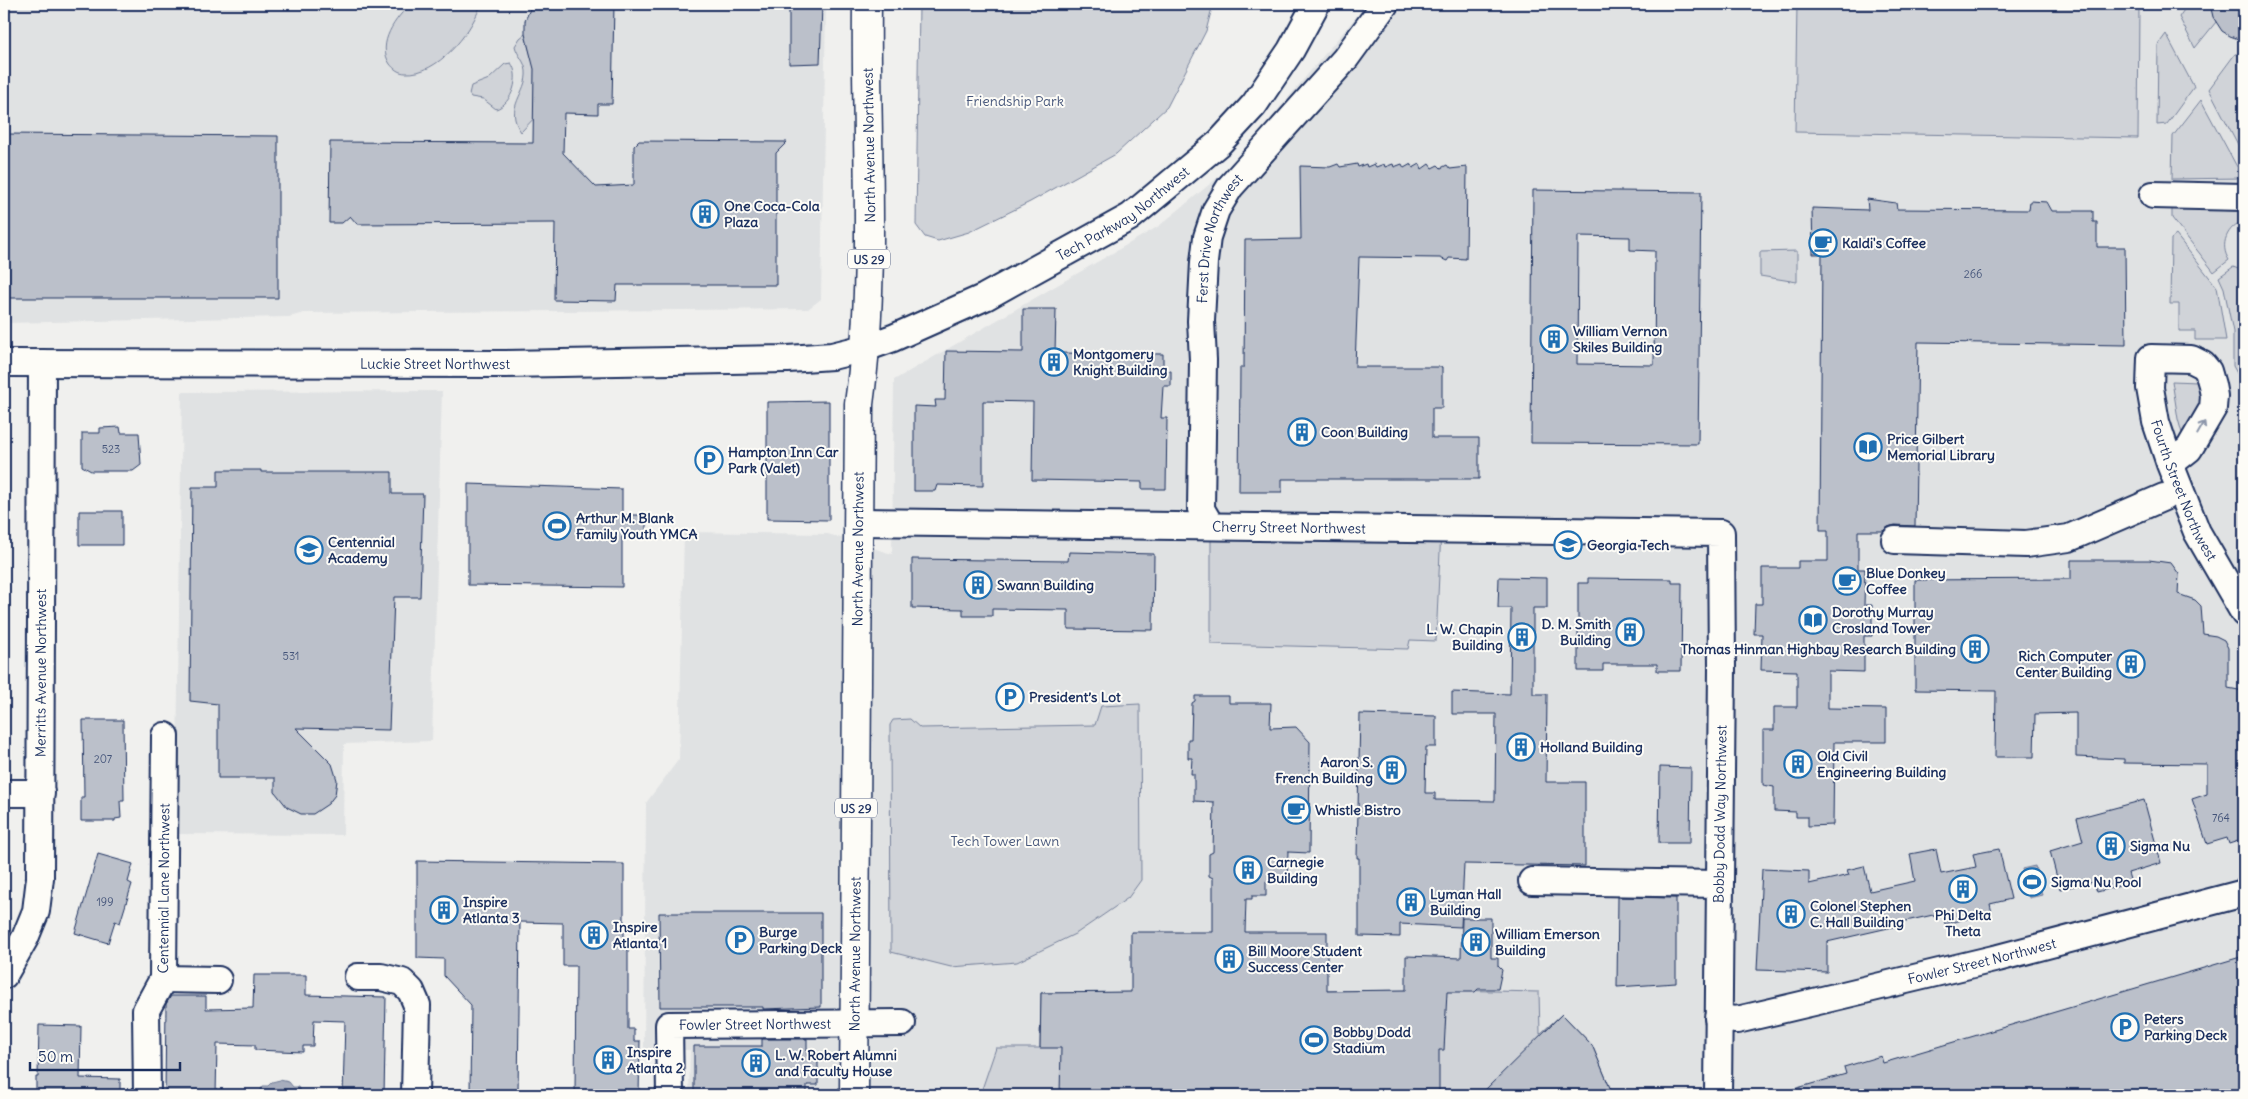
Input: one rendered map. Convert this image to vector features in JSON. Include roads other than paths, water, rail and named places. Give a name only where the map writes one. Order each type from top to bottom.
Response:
[{"type":"highway","name":"North Avenue Northwest","points":[[854,1095],[859,404],[865,348],[870,212],[867,111],[868,4]]},
{"type":"street","name":"Tech Parkway Northwest","points":[[865,348],[985,298],[1130,217],[1219,143],[1254,104],[1291,50],[1316,4]]},
{"type":"street","name":"Ferst Drive Northwest","points":[[1211,526],[1201,509],[1203,360],[1201,321],[1204,262],[1216,210],[1230,186],[1345,59],[1384,4]]},
{"type":"street","points":[[2153,195],[2244,197]]},
{"type":"street","name":"Luckie Street Northwest","points":[[4,363],[524,364],[788,359],[832,356],[865,348]]},
{"type":"street","name":"Fourth Street Northwest","points":[[2170,464],[2189,449],[2213,408],[2212,384],[2208,371],[2202,365],[2191,360],[2151,358],[2150,388],[2156,422],[2170,464],[2197,532],[2244,613]]},
{"type":"street","name":"Merritts Avenue Northwest","points":[[4,975],[25,938],[36,911],[41,860],[42,363]]},
{"type":"street","points":[[1895,540],[2026,544],[2069,538],[2164,497]]},
{"type":"street","name":"Cherry Street Northwest","points":[[858,522],[1721,533]]},
{"type":"street","name":"Bobby Dodd Way Northwest","points":[[1718,1095],[1722,689],[1721,533]]},
{"type":"street","name":"Centennial Lane Northwest","points":[[147,1095],[146,1010],[163,979],[165,736]]},
{"type":"street","points":[[4,793],[41,793]]},
{"type":"street","points":[[1532,880],[1719,884]]},
{"type":"street","name":"Fowler Street Northwest","points":[[1718,1018],[1737,1020],[1998,958],[2244,893]]},
{"type":"street","points":[[358,977],[381,977],[402,982],[411,991],[417,1005],[415,1095]]},
{"type":"street","points":[[163,979],[218,980]]},
{"type":"street","name":"Fowler Street Northwest","points":[[670,1095],[669,1025],[902,1023]]},
{"type":"water","name":"Sigma Nu Pool","points":[[2035,866],[2042,895],[2029,898],[2022,869]]},
{"type":"water","points":[[280,1080],[289,1082],[293,1087],[298,1087],[302,1095],[258,1095],[263,1086],[268,1086],[272,1082]]},
{"type":"place","name":"One Coca-Cola Plaza","points":[[705,214]]},
{"type":"place","name":"Kaldi's Coffee","points":[[1823,243]]},
{"type":"place","name":"William Vernon Skiles Building","points":[[1554,339]]},
{"type":"place","name":"Montgomery Knight Building","points":[[1054,362]]},
{"type":"place","name":"Coon Building","points":[[1302,432]]},
{"type":"place","name":"Price Gilbert Memorial Library","points":[[1868,447]]},
{"type":"place","name":"Hampton Inn Car Park (Valet)","points":[[709,460]]},
{"type":"place","name":"Arthur M. Blank Family Youth YMCA","points":[[557,526]]},
{"type":"place","name":"Georgia Tech","points":[[1568,545]]},
{"type":"place","name":"Centennial Academy","points":[[309,550]]},
{"type":"place","name":"Blue Donkey Coffee","points":[[1847,581]]},
{"type":"place","name":"Swann Building","points":[[978,585]]},
{"type":"place","name":"Dorothy Murray Crosland Tower","points":[[1813,620]]},
{"type":"place","name":"D. M. Smith Building","points":[[1630,632]]},
{"type":"place","name":"L. W. Chapin Building","points":[[1522,637]]},
{"type":"place","name":"Thomas Hinman Highbay Research Building","points":[[1975,649]]},
{"type":"place","name":"Rich Computer Center Building","points":[[2131,664]]},
{"type":"place","name":"President’s Lot","points":[[1010,697]]},
{"type":"place","name":"Holland Building","points":[[1521,747]]},
{"type":"place","name":"Old Civil Engineering Building","points":[[1798,764]]},
{"type":"place","name":"Aaron S. French Building","points":[[1392,770]]},
{"type":"place","name":"Whistle Bistro","points":[[1296,810]]},
{"type":"place","name":"Sigma Nu","points":[[2111,846]]},
{"type":"place","name":"Carnegie Building","points":[[1248,870]]},
{"type":"place","name":"Sigma Nu Pool","points":[[2032,882]]},
{"type":"place","name":"Phi Delta Theta","points":[[1963,889]]},
{"type":"place","name":"Lyman Hall Building","points":[[1411,902]]},
{"type":"place","name":"Inspire Atlanta 3","points":[[444,910]]},
{"type":"place","name":"Colonel Stephen C. Hall Building","points":[[1791,914]]},
{"type":"place","name":"Inspire Atlanta 1","points":[[594,935]]},
{"type":"place","name":"Burge Parking Deck","points":[[740,940]]},
{"type":"place","name":"William Emerson Building","points":[[1476,942]]},
{"type":"place","name":"Bill Moore Student Success Center","points":[[1229,959]]},
{"type":"place","name":"Peters Parking Deck","points":[[2125,1027]]},
{"type":"place","name":"Bobby Dodd Stadium","points":[[1314,1040]]},
{"type":"place","name":"Inspire Atlanta 2","points":[[608,1060]]},
{"type":"place","name":"L. W. Robert Alumni and Faculty House","points":[[756,1063]]},
{"type":"park label","name":"Friendship Park","points":[[1015,101]]},
{"type":"park label","name":"Tech Tower Lawn","points":[[1005,841]]}]
